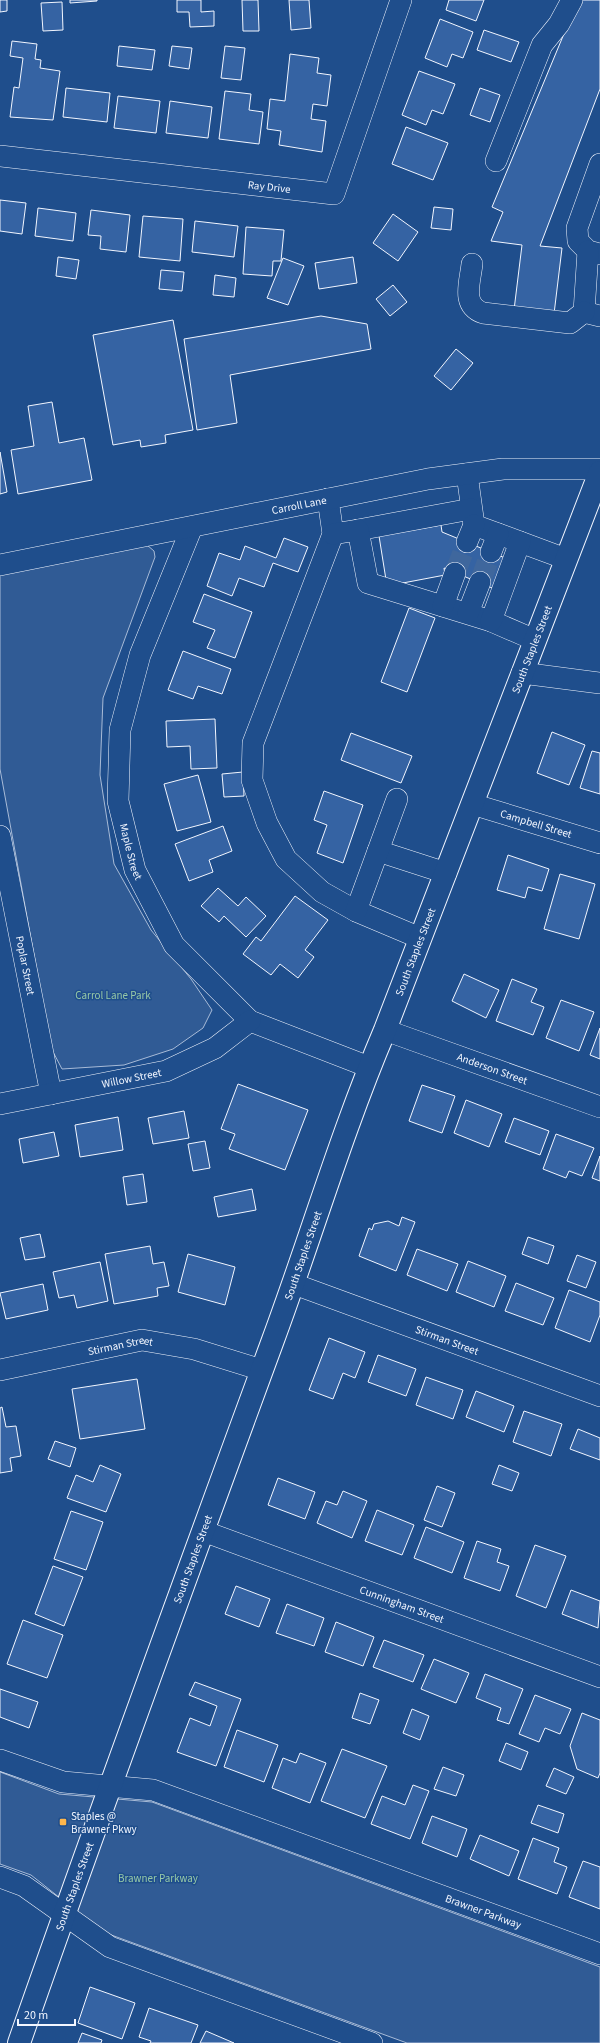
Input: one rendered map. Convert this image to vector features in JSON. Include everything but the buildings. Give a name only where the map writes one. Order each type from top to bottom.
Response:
[{"type":"main road","name":"South Staples Street","points":[[19,2043],[110,1785],[294,1284],[370,1067],[600,472]]},
{"type":"street","name":"Ray Drive","points":[[0,156],[334,194],[402,0]]},
{"type":"street","points":[[496,161],[542,45],[559,24],[572,0]]},
{"type":"street","points":[[472,264],[468,300],[474,310],[483,313],[570,323],[592,314],[594,252],[578,241],[577,228],[600,164]]},
{"type":"street","name":"Carroll Lane","points":[[0,565],[428,479],[503,469],[600,469]]},
{"type":"street","points":[[466,474],[471,525]]},
{"type":"street","points":[[328,499],[333,534],[253,743],[252,780],[267,823],[286,859],[322,892],[356,911],[420,938]]},
{"type":"street","points":[[333,534],[358,530],[471,525],[495,543],[520,542],[566,559]]},
{"type":"street","name":"Maple Street","points":[[192,527],[140,655],[120,730],[118,801],[135,870],[174,944],[250,1021],[370,1067]]},
{"type":"street","points":[[358,530],[368,583],[491,621],[535,640]]},
{"type":"street","points":[[491,621],[520,542]]},
{"type":"street","points":[[443,606],[455,573]]},
{"type":"street","points":[[468,614],[480,582]]},
{"type":"street","points":[[522,674],[600,683]]},
{"type":"street","points":[[356,911],[397,799]]},
{"type":"street","name":"Campbell Street","points":[[472,804],[600,843]]},
{"type":"street","name":"Poplar Street","points":[[0,836],[51,1094]]},
{"type":"street","points":[[378,851],[446,873]]},
{"type":"street","name":"Willow Street","points":[[0,1104],[166,1071],[215,1048],[250,1021]]},
{"type":"street","name":"Anderson Street","points":[[385,1030],[600,1108]]},
{"type":"street","name":"Stirman Street","points":[[294,1284],[600,1396]]},
{"type":"street","name":"Stirman Street","points":[[0,1370],[142,1340],[194,1349],[262,1370]]},
{"type":"street","name":"Cunningham Street","points":[[203,1531],[600,1677]]},
{"type":"street","name":"Brawner Parkway","points":[[0,1760],[63,1782],[153,1790],[600,1954]]},
{"type":"street","points":[[0,1878],[24,1886],[110,1947],[372,2043]]},
{"type":"green space","name":"Carrol Lane Park","points":[[147,545],[154,551],[155,557],[103,698],[100,775],[114,864],[151,930],[191,979],[212,1010],[203,1028],[173,1049],[124,1065],[62,1069],[51,1048],[0,769],[0,572]]},
{"type":"green space","name":"Brawner Parkway","points":[[0,1772],[59,1794],[152,1802],[600,1967],[600,2043],[407,2043],[103,1932],[31,1875],[0,1864]]},
{"type":"tunnel","points":[[455,573],[467,542]]},
{"type":"tunnel","points":[[480,582],[491,552]]},
{"type":"place","name":"Staples @ Brawner Pkwy","points":[[63,1822]]}]
